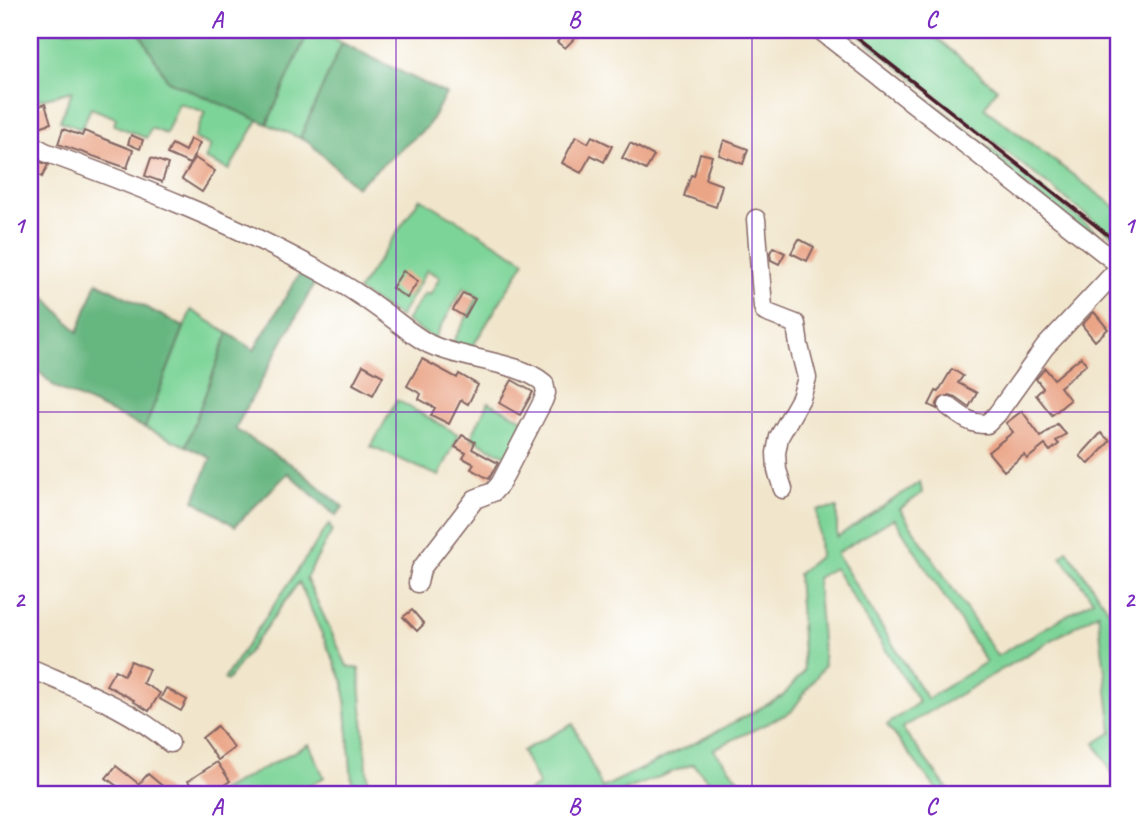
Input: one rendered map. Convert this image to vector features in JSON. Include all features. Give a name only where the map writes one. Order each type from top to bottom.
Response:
[{"type":"street","points":[[820,30],[1118,267],[1045,347],[987,424],[968,421],[948,406]]},
{"type":"street","points":[[30,144],[208,216],[265,243],[335,279],[429,344],[531,374],[544,383],[546,393],[543,401],[500,484],[493,492],[475,499],[421,569],[418,583]]},
{"type":"street","points":[[756,219],[763,307],[765,312],[796,324],[807,378],[801,397],[779,437],[777,470],[783,489]]},
{"type":"street","points":[[30,668],[122,711],[170,743]]},
{"type":"green space","points":[[30,30],[138,30],[168,81],[258,120],[229,170],[205,159],[211,146],[194,138],[205,112],[179,103],[166,134],[151,128],[146,138],[114,125],[116,118],[91,108],[81,129],[60,121],[72,91],[30,102]]},
{"type":"green space","points":[[138,30],[309,30],[267,124],[168,81]]},
{"type":"green space","points":[[309,30],[316,30],[342,43],[300,138],[267,124]]},
{"type":"green space","points":[[829,30],[841,30],[1118,249],[1118,259]]},
{"type":"green space","points":[[852,30],[900,30],[913,34],[932,34],[997,89],[984,108],[1118,209],[1118,240]]},
{"type":"green space","points":[[342,43],[446,94],[427,127],[356,187],[308,141],[300,138]]},
{"type":"green space","points":[[420,198],[525,261],[468,354],[449,349],[478,297],[464,287],[434,339],[406,321],[425,293],[430,295],[440,277],[427,270],[400,317],[358,291]]},
{"type":"green space","points":[[304,266],[319,275],[235,429],[294,466],[343,507],[336,516],[288,473],[235,526],[194,500],[211,458],[186,446],[228,333],[254,350]]},
{"type":"green space","points":[[30,281],[78,332],[97,282],[184,327],[145,428],[55,387],[35,368],[30,358]]},
{"type":"green space","points":[[191,310],[228,333],[186,446],[145,428]]},
{"type":"green space","points":[[397,400],[459,435],[439,476],[371,447]]},
{"type":"green space","points":[[488,402],[535,425],[517,462],[471,438]]},
{"type":"green space","points":[[920,482],[922,493],[900,509],[997,656],[1093,600],[1061,556],[1067,550],[1115,619],[1118,643],[1118,783],[1095,743],[1112,732],[1098,613],[902,728],[952,795],[941,795],[887,725],[919,702],[834,568],[817,578],[824,666],[791,712],[713,749],[752,795],[721,795],[693,764],[612,795],[522,795],[539,785],[522,751],[573,724],[602,788],[783,696],[804,671],[798,574],[820,556],[817,510],[837,508],[837,537]],"holes":[[[894,518],[986,662],[927,699],[837,553]]]},
{"type":"green space","points":[[329,524],[332,531],[306,578],[347,666],[359,669],[369,795],[353,795],[344,684],[299,582],[227,681],[224,679]]},
{"type":"green space","points":[[309,744],[324,777],[294,795],[213,795]]},
{"type":"building","points":[[568,30],[577,36],[565,48],[557,42]]},
{"type":"building","points":[[45,104],[51,123],[30,130],[30,109]]},
{"type":"building","points":[[63,129],[82,136],[84,131],[133,150],[127,168],[58,144]]},
{"type":"building","points":[[131,135],[143,140],[140,149],[128,144]]},
{"type":"building","points":[[576,136],[588,143],[592,136],[612,146],[604,162],[591,155],[581,173],[562,163]]},
{"type":"building","points":[[190,139],[200,143],[190,164],[167,154],[172,144],[185,151]]},
{"type":"building","points":[[724,140],[748,149],[743,164],[719,155]]},
{"type":"building","points":[[630,143],[654,156],[646,170],[622,158]]},
{"type":"building","points":[[700,153],[712,156],[705,179],[722,185],[716,207],[684,196],[691,175],[694,176]]},
{"type":"building","points":[[30,157],[48,165],[42,177],[30,170]]},
{"type":"building","points":[[151,158],[168,164],[162,182],[145,176]]},
{"type":"building","points":[[195,158],[215,171],[202,192],[182,179]]},
{"type":"building","points":[[799,239],[814,247],[807,261],[791,253]]},
{"type":"building","points":[[773,247],[785,253],[779,264],[771,260]]},
{"type":"building","points":[[403,271],[418,281],[407,298],[392,288]]},
{"type":"building","points":[[463,293],[475,299],[465,317],[453,310]]},
{"type":"building","points":[[1094,312],[1108,329],[1095,341],[1082,325]]},
{"type":"building","points":[[1081,357],[1087,364],[1060,387],[1070,400],[1052,415],[1036,395],[1043,388],[1036,379],[1045,368],[1054,379]]},
{"type":"building","points":[[422,359],[457,378],[459,374],[478,385],[468,404],[461,400],[449,424],[431,415],[435,408],[419,399],[421,394],[407,386]]},
{"type":"building","points":[[363,365],[383,376],[373,395],[353,384]]},
{"type":"building","points":[[952,369],[963,376],[958,383],[977,393],[969,407],[949,395],[940,399],[937,409],[929,405],[936,391],[938,392]]},
{"type":"building","points":[[512,380],[533,392],[520,415],[499,403]]},
{"type":"building","points":[[1022,411],[1041,437],[1057,424],[1066,434],[1056,441],[1059,444],[1050,451],[1045,445],[1027,459],[1024,455],[1004,471],[988,452],[1013,432],[1006,423]]},
{"type":"building","points":[[1101,433],[1110,441],[1089,464],[1080,456]]},
{"type":"building","points":[[462,435],[475,442],[472,449],[498,463],[489,479],[471,469],[474,464],[463,458],[466,453],[455,447]]},
{"type":"building","points":[[412,610],[424,624],[417,631],[403,617]]},
{"type":"building","points":[[131,661],[149,669],[143,683],[160,693],[149,711],[106,685],[115,670],[124,675]]},
{"type":"building","points":[[166,688],[187,700],[181,711],[160,699]]},
{"type":"building","points":[[217,726],[234,748],[218,760],[202,738]]},
{"type":"building","points":[[217,762],[230,781],[209,795],[198,795],[188,781]]},
{"type":"building","points":[[116,766],[139,784],[148,774],[173,795],[129,795],[106,778]]},
{"type":"railway","points":[[847,30],[1118,243]]}]
